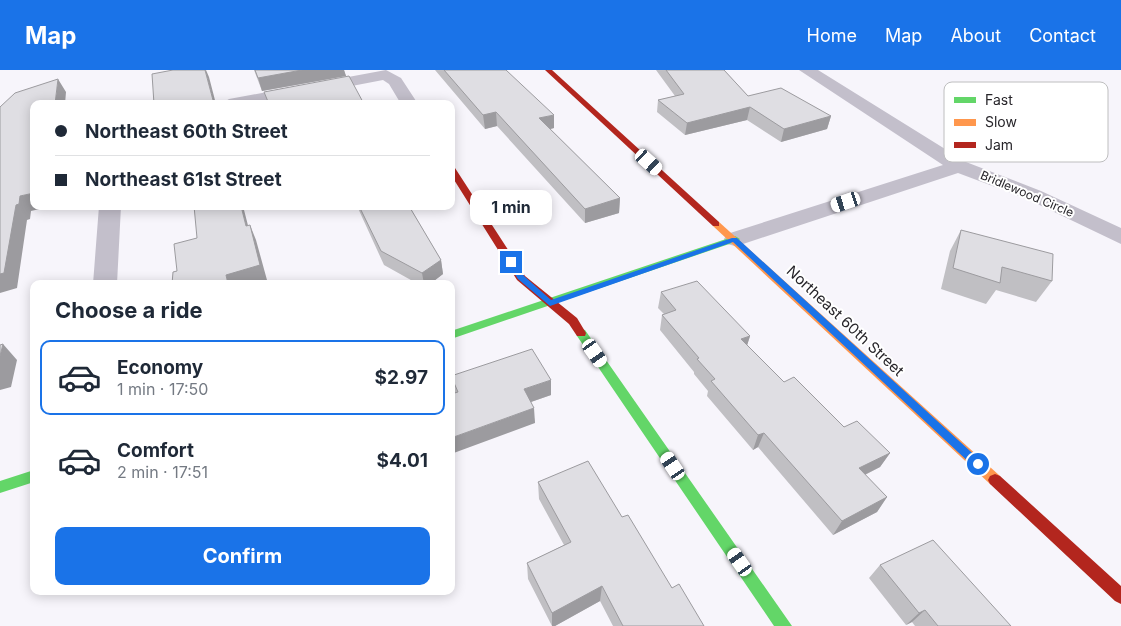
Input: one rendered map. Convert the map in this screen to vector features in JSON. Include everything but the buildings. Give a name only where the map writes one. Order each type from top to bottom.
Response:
[{"type":"street","name":"Northeast 60th Street","points":[[548,70],[1121,596]]},
{"type":"street","name":"Bridlewood Circle","points":[[807,70],[944,157]]},
{"type":"street","points":[[251,100],[386,75],[396,81],[408,100]]},
{"type":"street","name":"Bridlewood Circle","points":[[953,162],[1034,195],[1121,237]]},
{"type":"street","points":[[455,334],[734,239],[959,166]]},
{"type":"street","points":[[455,174],[521,278],[573,321],[784,626]]},
{"type":"street","points":[[105,280],[110,210]]},
{"type":"street","points":[[0,487],[30,477]]},
{"type":"traffic: fast","points":[[455,334],[735,239]]},
{"type":"traffic: fast","points":[[581,333],[784,626]]},
{"type":"traffic: fast","points":[[0,487],[30,477]]},
{"type":"traffic: slow","points":[[716,224],[995,480]]},
{"type":"traffic: jam","points":[[548,70],[716,224]]},
{"type":"traffic: jam","points":[[455,174],[521,278],[573,321],[581,333]]},
{"type":"traffic: jam","points":[[995,480],[1121,596]]},
{"type":"route","points":[[511,262],[521,278],[550,303],[714,248],[734,239],[978,464]]}]
